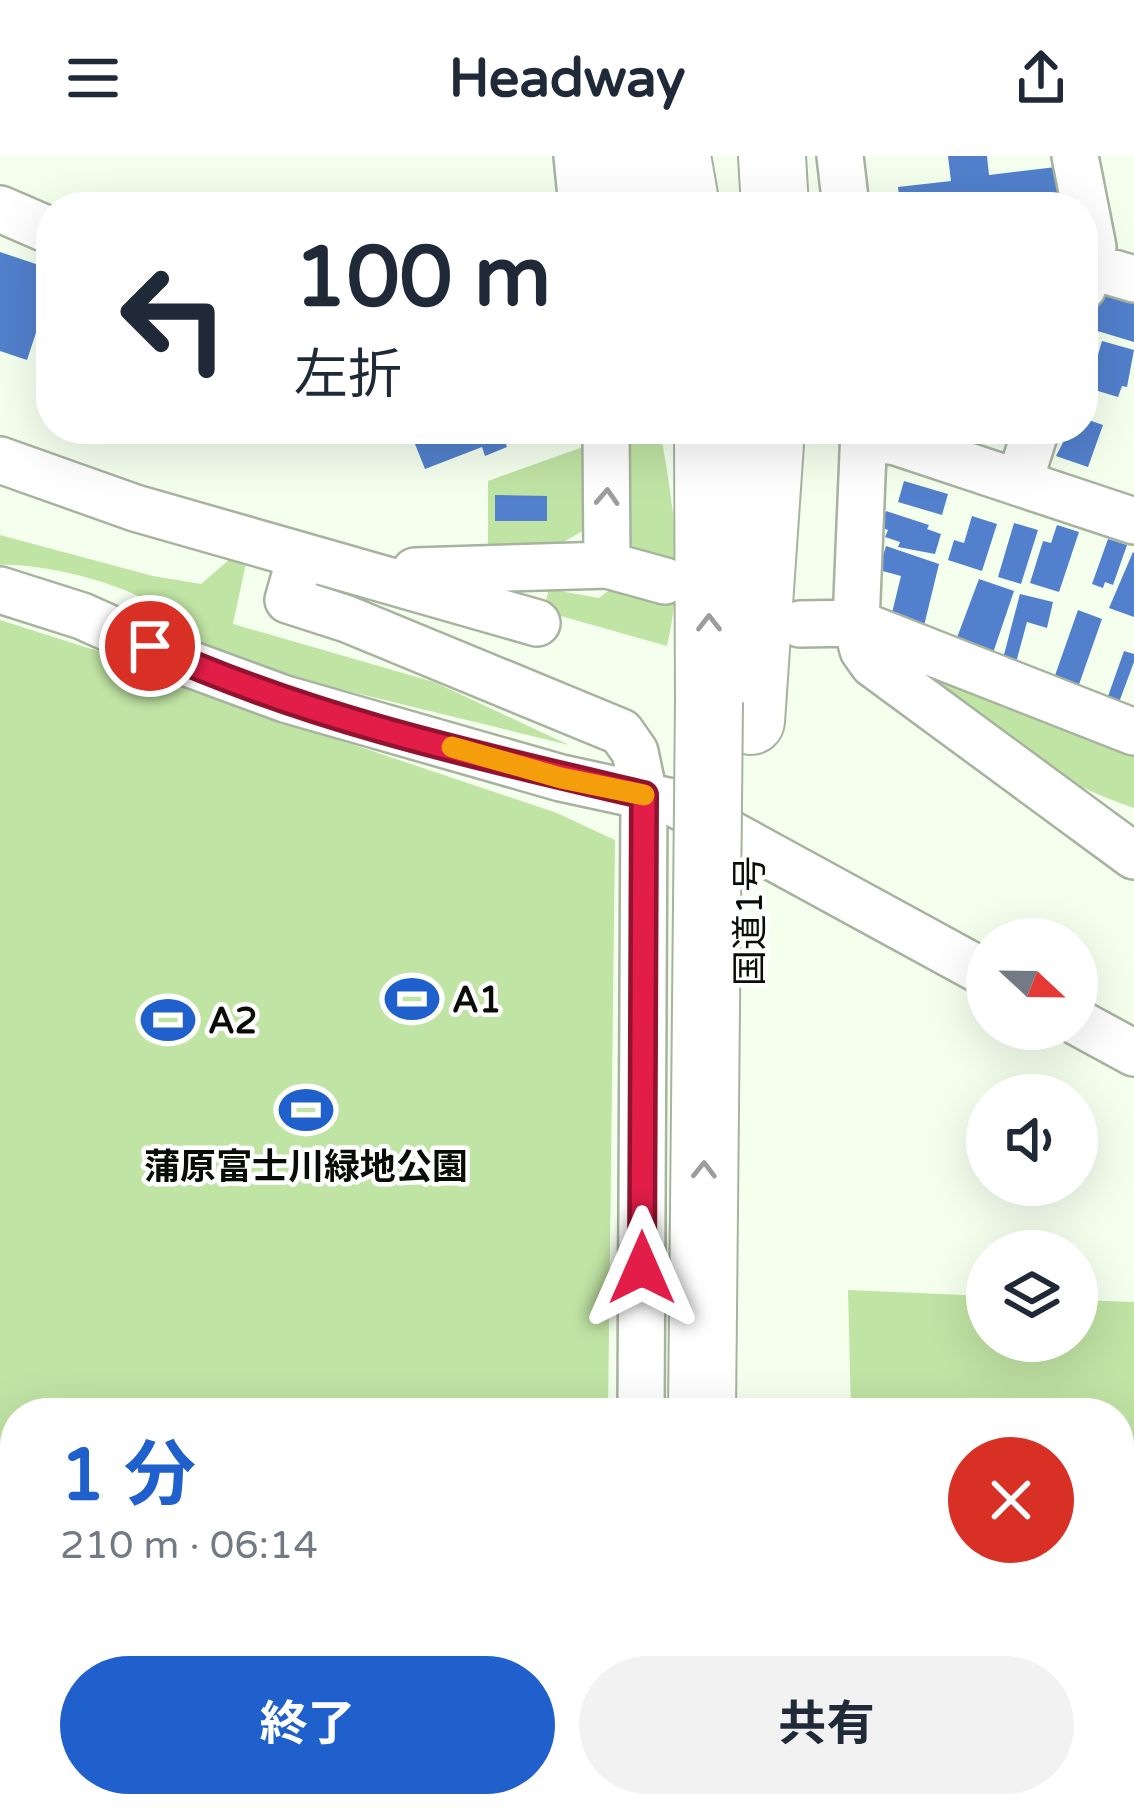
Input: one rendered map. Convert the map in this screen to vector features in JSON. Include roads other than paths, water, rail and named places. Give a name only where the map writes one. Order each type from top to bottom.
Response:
[{"type":"highway","points":[[628,156],[636,192]]},
{"type":"highway","points":[[677,156],[683,192]]},
{"type":"highway","points":[[724,156],[730,192]]},
{"type":"highway","points":[[772,156],[775,192]]},
{"type":"highway","points":[[687,563],[691,444]]},
{"type":"highway","name":"国道1号","points":[[706,444],[687,563],[730,712],[745,1398]]},
{"type":"highway","name":"国道1号","points":[[703,1398],[730,712],[751,444]]},
{"type":"highway","points":[[730,712],[769,444]]},
{"type":"street","points":[[577,156],[581,192]]},
{"type":"street","points":[[840,156],[844,192]]},
{"type":"street","points":[[1075,156],[1082,192]]},
{"type":"street","points":[[0,208],[36,224]]},
{"type":"street","points":[[1098,278],[1134,279]]},
{"type":"street","points":[[606,444],[607,565]]},
{"type":"street","points":[[864,643],[865,444]]},
{"type":"street","points":[[902,444],[1134,521]]},
{"type":"street","points":[[1018,483],[1031,444]]},
{"type":"street","points":[[0,460],[135,508],[537,623]]},
{"type":"street","points":[[300,557],[288,600],[390,636],[621,732],[635,752],[644,795],[641,1398]]},
{"type":"street","points":[[358,569],[470,571],[687,563]]},
{"type":"street","points":[[0,590],[82,616],[187,663],[285,699],[561,778],[671,802],[966,963]]},
{"type":"street","points":[[800,624],[1134,732]]},
{"type":"street","points":[[864,643],[1134,856]]},
{"type":"street","points":[[1054,796],[1134,823]]},
{"type":"street","points":[[1098,1033],[1134,1053]]},
{"type":"place","name":"A1","points":[[412,999]]},
{"type":"place","name":"A2","points":[[168,1020]]},
{"type":"place","name":"蒲原富士川緑地公園","points":[[306,1110]]}]
